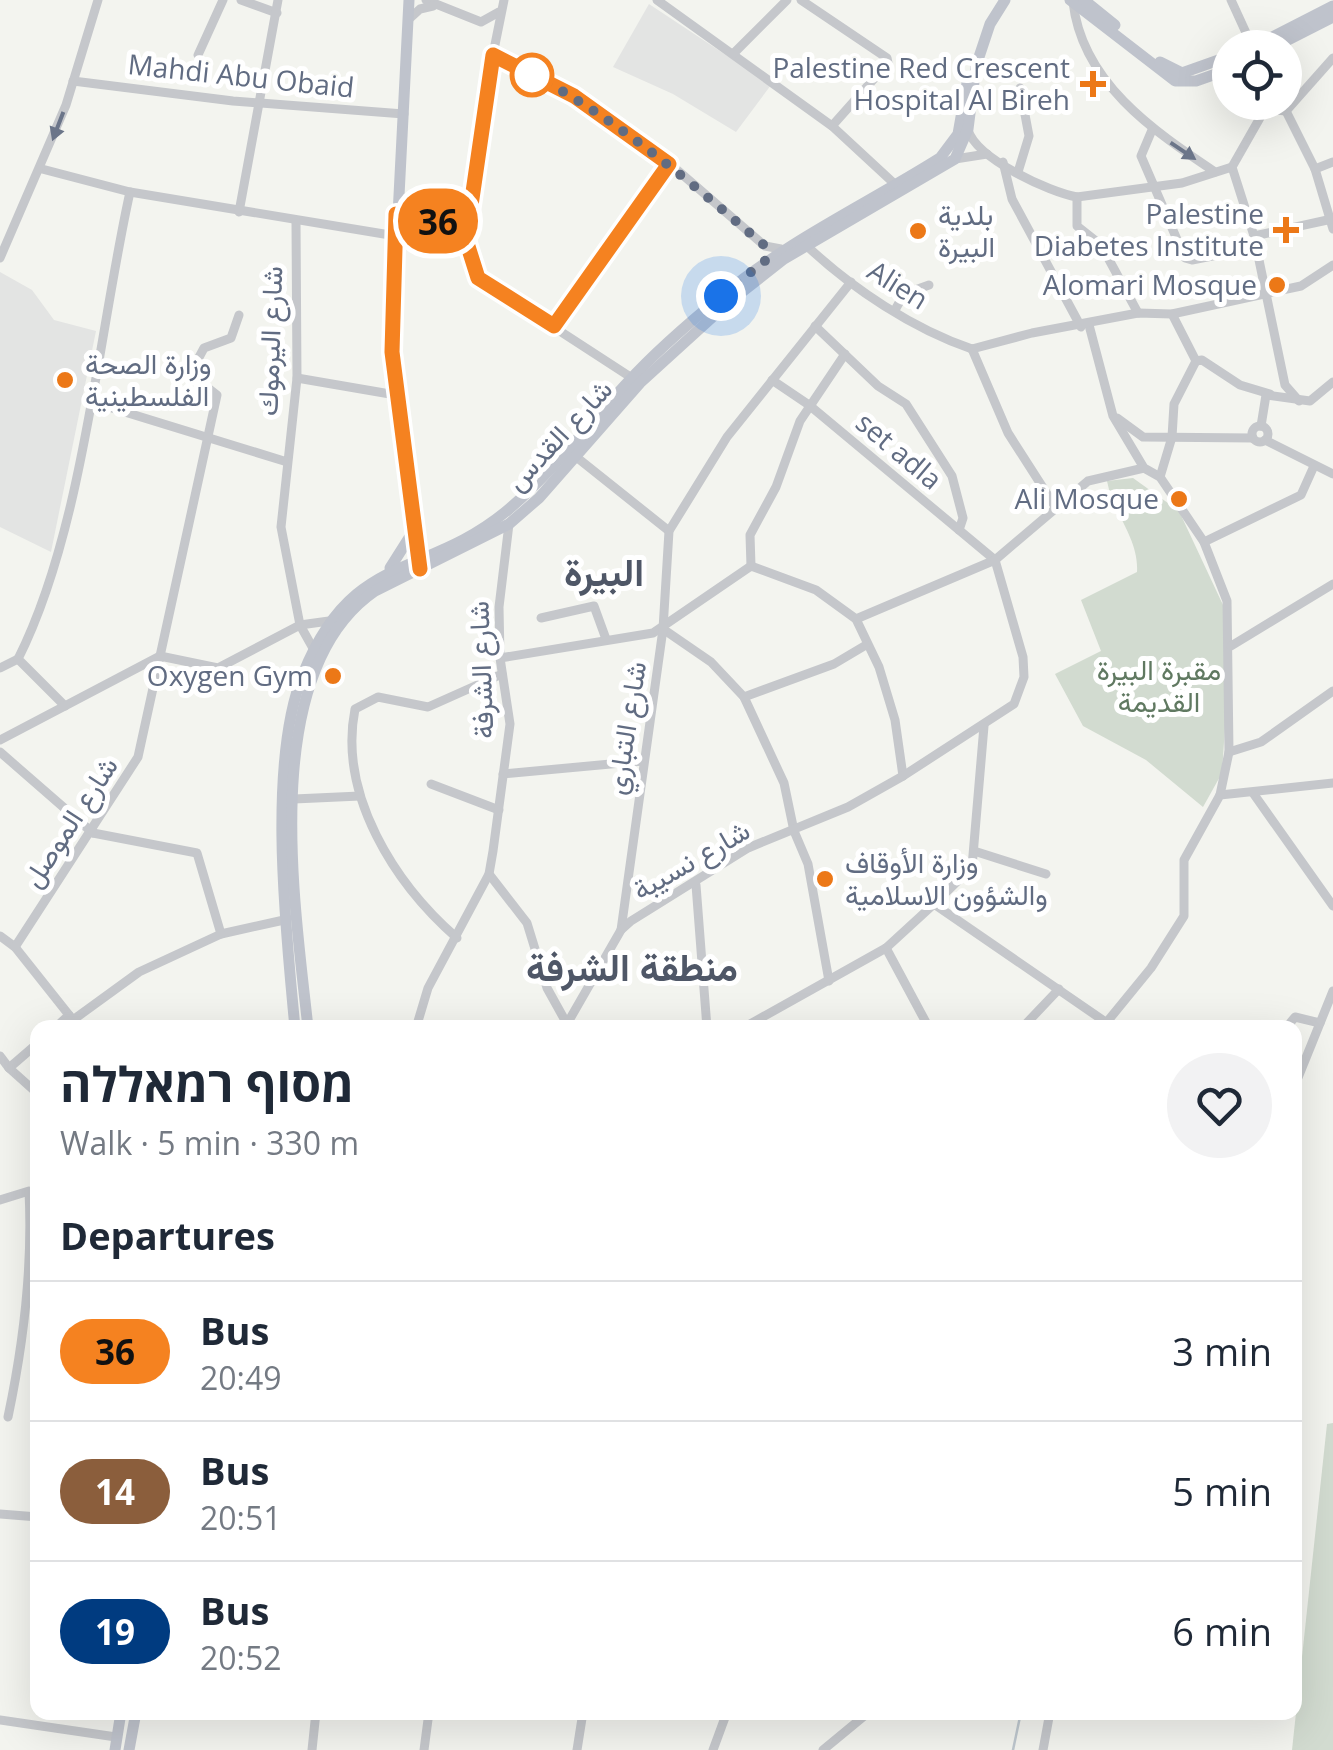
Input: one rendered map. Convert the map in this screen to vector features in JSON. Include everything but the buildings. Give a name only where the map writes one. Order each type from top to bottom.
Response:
[{"type":"main road","points":[[406,0],[408,20],[393,236],[392,352],[393,392],[411,537],[419,564]]},
{"type":"main road","points":[[401,114],[406,0]]},
{"type":"main road","name":"شارع القدس","points":[[900,189],[953,144],[970,64],[984,19],[997,0]]},
{"type":"main road","points":[[954,160],[968,129],[976,66],[990,24],[1005,0]]},
{"type":"main road","points":[[1074,0],[1164,65],[1182,73],[1212,62]]},
{"type":"main road","points":[[1074,0],[1174,81],[1196,82],[1212,77]]},
{"type":"main road","points":[[1283,30],[1333,6]]},
{"type":"main road","points":[[1302,33],[1333,17]]},
{"type":"main road","name":"شارع القدس","points":[[295,1020],[284,920],[294,702],[329,620],[358,590],[384,576],[509,524],[575,456],[636,381],[728,303],[804,243],[954,160]]},
{"type":"main road","name":"شارع القدس","points":[[307,1020],[289,799],[301,705],[319,658],[356,604],[437,550],[511,508],[636,381],[766,260],[782,249],[804,243]]},
{"type":"main road","points":[[411,537],[437,550]]},
{"type":"main road","points":[[384,576],[411,537]]},
{"type":"main road","points":[[129,1750],[135,1720]]},
{"type":"street","points":[[0,258],[42,169],[74,82],[98,0]]},
{"type":"street","points":[[198,55],[223,0]]},
{"type":"street","points":[[242,0],[278,13]]},
{"type":"street","points":[[239,212],[278,0]]},
{"type":"street","points":[[657,0],[832,126],[900,189]]},
{"type":"street","points":[[734,53],[787,0]]},
{"type":"street","points":[[802,0],[888,58],[888,63],[832,126]]},
{"type":"street","points":[[1074,0],[1084,54],[1152,130],[1215,172]]},
{"type":"street","points":[[1231,0],[1245,30]]},
{"type":"street","points":[[408,20],[429,3],[482,22]]},
{"type":"street","points":[[482,22],[502,5]]},
{"type":"street","points":[[502,5],[466,240],[478,278],[636,381]]},
{"type":"street","points":[[482,22],[493,52],[574,96],[669,164],[765,246],[782,249]]},
{"type":"street","points":[[1302,90],[1333,58]]},
{"type":"street","name":"Mahdi Abu Obaid","points":[[74,82],[401,114]]},
{"type":"street","points":[[1018,172],[1030,136],[1020,88]]},
{"type":"street","points":[[1256,120],[1232,167],[1285,385],[1299,401]]},
{"type":"street","points":[[1152,130],[1140,156],[1185,258],[1192,260],[1332,224],[1315,169],[1288,120]]},
{"type":"street","points":[[968,129],[987,154],[1045,189],[1077,197],[1153,187],[1232,167]]},
{"type":"street","points":[[954,160],[987,154]]},
{"type":"street","points":[[1002,162],[1012,199],[1085,326],[1114,416],[1144,468],[1160,477],[1204,542],[1227,600],[1231,646],[1229,752],[1220,795],[1184,860],[1184,916],[1109,1020]]},
{"type":"street","points":[[1315,169],[1333,162]]},
{"type":"street","points":[[554,326],[669,164]]},
{"type":"street","points":[[42,169],[130,192],[393,236]]},
{"type":"street","points":[[0,668],[18,659],[36,624],[64,526],[130,192]]},
{"type":"street","points":[[1077,197],[1077,226],[1100,245],[1138,313]]},
{"type":"street","points":[[394,216],[468,226]]},
{"type":"street","name":"شارع اليرموك","points":[[296,222],[297,378],[284,461],[280,527],[300,625],[314,650]]},
{"type":"street","name":"Alien","points":[[804,243],[851,282],[895,310],[972,349]]},
{"type":"street","points":[[765,246],[766,260]]},
{"type":"street","points":[[1056,508],[1008,434],[972,349],[1032,333],[1138,313],[1172,314],[1301,286],[1333,265]]},
{"type":"street","points":[[575,456],[669,531],[727,438],[851,282]]},
{"type":"street","points":[[895,310],[904,294],[929,285]]},
{"type":"street","points":[[1172,314],[1196,361],[1266,395],[1310,401],[1333,382]]},
{"type":"street","name":"شارع اليرموك","points":[[160,656],[217,394],[190,374],[204,348],[231,338],[239,315]]},
{"type":"street","points":[[815,326],[878,386],[906,404],[952,476],[963,518],[959,530]]},
{"type":"street","points":[[751,566],[750,536],[776,486],[809,405],[844,354]]},
{"type":"street","points":[[1160,477],[1172,437],[1169,426],[1174,404],[1196,361]]},
{"type":"street","points":[[297,378],[393,392]]},
{"type":"street","name":"set adla","points":[[772,380],[809,405],[995,560]]},
{"type":"street","points":[[1266,395],[1285,385]]},
{"type":"street","points":[[1261,426],[1266,395]]},
{"type":"street","name":"شارع اليرموك","points":[[89,401],[284,461]]},
{"type":"street","points":[[1114,416],[1143,437],[1265,440],[1333,474]]},
{"type":"street","points":[[1253,438],[1252,431],[1261,426]]},
{"type":"street","points":[[1261,426],[1268,431],[1265,440]]},
{"type":"street","points":[[1204,542],[1302,495],[1314,466]]},
{"type":"street","points":[[856,619],[995,560],[1088,481],[1144,468]]},
{"type":"street","name":"شارع الشرفة","points":[[489,874],[510,724],[500,658],[502,561],[509,524]]},
{"type":"street","name":"شارع التباري","points":[[621,930],[664,629],[669,531]]},
{"type":"street","points":[[489,534],[500,538],[502,561]]},
{"type":"street","points":[[664,629],[711,662],[744,696],[784,782],[794,831],[903,776],[1014,704],[1024,677],[1023,656],[995,560]]},
{"type":"street","points":[[751,566],[816,590],[856,619],[879,667],[895,720],[903,776]]},
{"type":"street","points":[[500,658],[664,629],[751,566]]},
{"type":"street","points":[[1231,646],[1333,584]]},
{"type":"street","points":[[540,618],[594,606],[606,639]]},
{"type":"street","points":[[0,740],[160,656],[218,668],[300,625],[329,620]]},
{"type":"street","points":[[744,696],[834,664],[866,645]]},
{"type":"street","name":"شارع الموصل","points":[[16,947],[93,833],[138,757],[160,656]]},
{"type":"street","points":[[18,659],[65,706]]},
{"type":"street","points":[[457,938],[398,878],[360,796],[350,736],[355,709],[378,698],[428,707],[502,674]]},
{"type":"street","points":[[1229,752],[1261,742],[1333,691]]},
{"type":"street","points":[[758,1020],[886,948],[969,873],[984,726]]},
{"type":"street","points":[[0,752],[93,833],[197,852],[221,934]]},
{"type":"street","points":[[503,774],[644,761]]},
{"type":"street","points":[[1220,795],[1333,782]]},
{"type":"street","points":[[431,784],[499,810]]},
{"type":"street","points":[[1253,793],[1333,906]]},
{"type":"street","points":[[289,799],[360,796]]},
{"type":"street","name":"شارع نسيبة","points":[[569,1020],[621,930],[748,848],[794,831],[808,864],[830,982]]},
{"type":"street","points":[[974,851],[1046,874]]},
{"type":"street","points":[[418,1020],[428,988],[489,874],[526,924],[547,988],[563,1020]]},
{"type":"street","points":[[696,885],[707,1020]]},
{"type":"street","points":[[934,904],[1098,1020]]},
{"type":"street","points":[[0,936],[16,947],[73,1020],[139,972],[221,934],[284,920]]},
{"type":"street","points":[[886,948],[924,1020]]},
{"type":"street","points":[[1030,1020],[1059,990]]},
{"type":"street","points":[[1302,1068],[1333,992]]},
{"type":"street","points":[[64,1020],[69,1015]]},
{"type":"street","points":[[1293,1020],[1295,1017],[1320,1023]]},
{"type":"street","points":[[9,1068],[30,1049]]},
{"type":"street","points":[[0,1056],[30,1087]]},
{"type":"street","points":[[0,1200],[30,1190]]},
{"type":"street","points":[[8,1417],[26,1334],[30,1274]]},
{"type":"street","points":[[0,1514],[30,1516]]},
{"type":"street","points":[[0,1720],[115,1743]]},
{"type":"street","points":[[312,1750],[315,1720]]},
{"type":"street","points":[[424,1750],[428,1720]]},
{"type":"street","points":[[577,1750],[582,1720]]},
{"type":"street","points":[[712,1750],[724,1720]]},
{"type":"street","points":[[823,1750],[859,1720]]},
{"type":"street","points":[[1042,1750],[1048,1720]]},
{"type":"shaded area","points":[[649,4],[771,85],[736,132],[673,94],[613,67]]},
{"type":"shaded area","points":[[0,272],[32,290],[54,320],[96,331],[51,552],[0,527]]},
{"type":"green space","name":"مقبرة البيرة القديمة","points":[[1133,478],[1179,511],[1223,605],[1228,680],[1222,773],[1203,807],[1146,760],[1083,726],[1055,674],[1101,651],[1081,600],[1137,572],[1134,548],[1107,481]]},
{"type":"green space","points":[[1333,1423],[1333,1750],[1292,1750],[1295,1720],[1302,1720],[1302,1657],[1327,1424]]},
{"type":"waterway","points":[[1013,1750],[1019,1720]]},
{"type":"bus line","name":"36","points":[[420,569],[392,352],[396,214],[468,226],[493,55],[574,96],[669,164],[554,326],[478,278],[466,240]]},
{"type":"place","name":"Palestine Red Crescent Hospital Al Bireh","points":[[1093,84]]},
{"type":"place","name":"Palestine Diabetes Institute","points":[[1286,230]]},
{"type":"place","name":"بلدية البيرة","points":[[918,231]]},
{"type":"place","name":"Alomari Mosque","points":[[1277,285]]},
{"type":"place","name":"وزارة الصحة الفلسطينية","points":[[65,380]]},
{"type":"place","name":"Ali Mosque","points":[[1179,499]]},
{"type":"place","name":"Oxygen Gym","points":[[333,676]]},
{"type":"place","name":"وزارة الأوقاف والشؤون الاسلامية","points":[[825,879]]},
{"type":"district","name":"البيرة","points":[[604,573]]},
{"type":"district","name":"منطقة الشرفة","points":[[632,968]]},
{"type":"route","points":[[532,75],[524,70],[574,96],[669,164],[765,246],[766,260],[721,296]]}]
